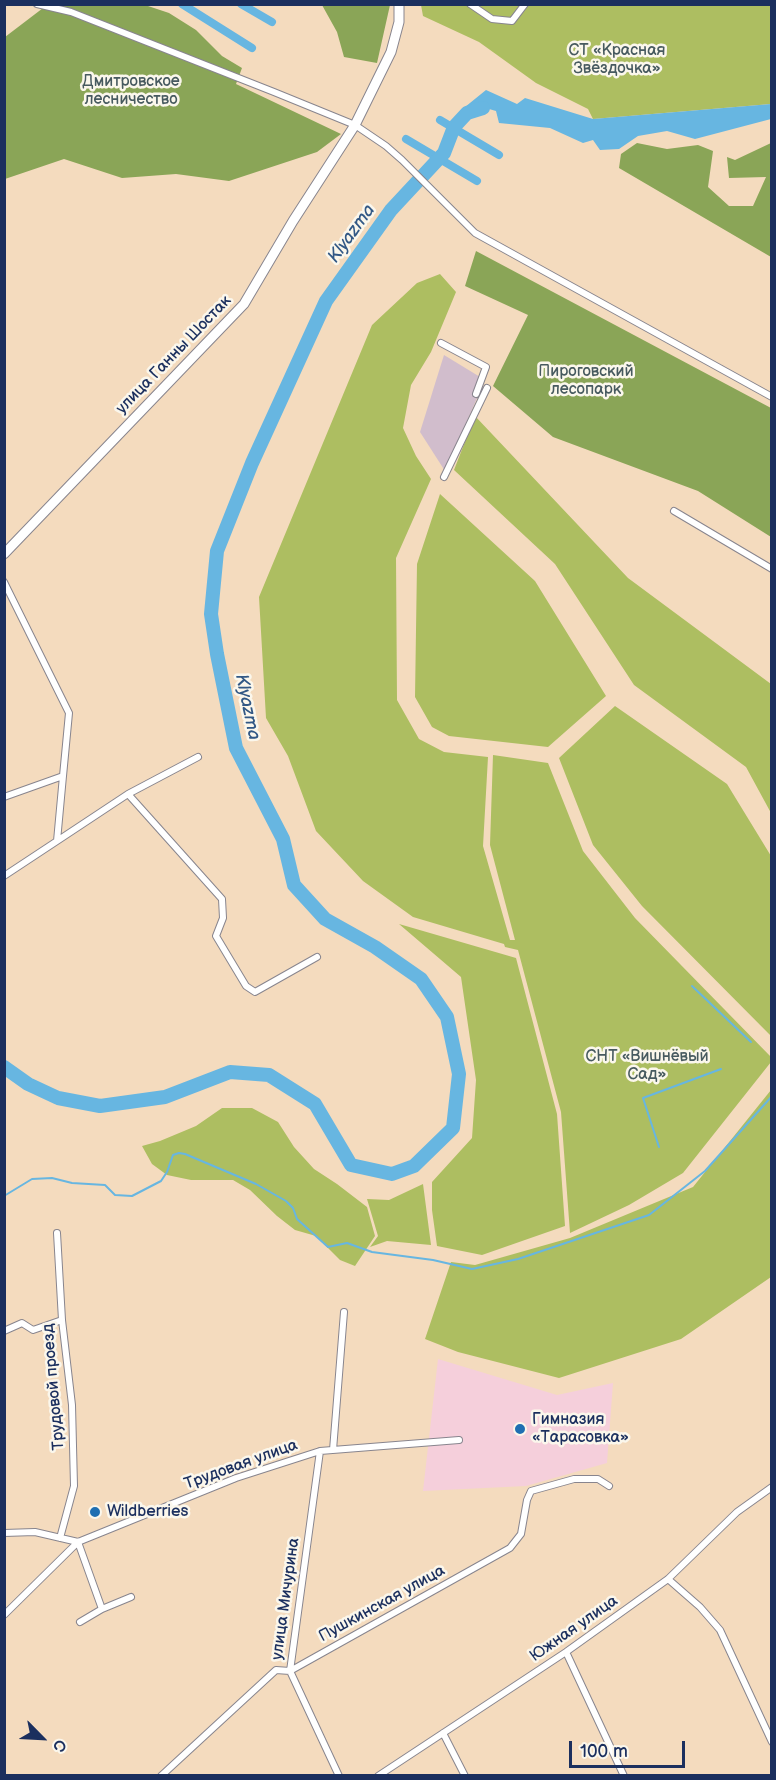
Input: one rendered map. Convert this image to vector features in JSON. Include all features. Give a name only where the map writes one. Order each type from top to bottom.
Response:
[{"type":"main road","name":"улица Ганны Шостак","points":[[4,554],[244,304],[293,221],[355,125],[391,52],[399,22],[399,4]]},
{"type":"street","points":[[37,4],[71,12],[355,125],[402,160],[475,233],[771,397]]},
{"type":"street","points":[[470,4],[492,19],[512,21],[525,4]]},
{"type":"street","points":[[441,343],[486,368],[476,394]]},
{"type":"street","points":[[444,477],[487,388]]},
{"type":"street","points":[[674,511],[771,569]]},
{"type":"street","points":[[4,582],[69,713],[57,842]]},
{"type":"street","points":[[4,876],[128,794],[198,757]]},
{"type":"street","points":[[4,798],[63,776]]},
{"type":"street","points":[[128,794],[222,899],[223,918],[216,936],[246,986],[255,992],[317,957]]},
{"type":"street","name":"Трудовой проезд","points":[[57,1233],[62,1320],[72,1405],[74,1486],[60,1538]]},
{"type":"street","points":[[333,1450],[344,1312]]},
{"type":"street","points":[[4,1331],[22,1323],[33,1330],[62,1320]]},
{"type":"street","name":"Трудовая улица","points":[[78,1542],[236,1478],[320,1451],[459,1440]]},
{"type":"street","name":"улица Мичурина","points":[[320,1451],[290,1671],[339,1776]]},
{"type":"street","name":"Пушкинская улица","points":[[161,1776],[276,1670],[290,1671],[510,1548],[521,1534],[527,1500],[531,1491],[574,1479],[598,1479],[609,1486]]},
{"type":"street","name":"Южная улица","points":[[378,1776],[566,1652],[668,1579],[737,1512],[771,1487]]},
{"type":"street","points":[[4,1533],[35,1532],[78,1542]]},
{"type":"street","points":[[78,1542],[102,1609]]},
{"type":"street","points":[[4,1614],[78,1542]]},
{"type":"street","points":[[668,1579],[700,1607],[720,1630],[769,1732],[771,1742]]},
{"type":"street","points":[[80,1622],[102,1609],[131,1597]]},
{"type":"street","points":[[566,1652],[624,1776]]},
{"type":"street","points":[[443,1733],[465,1776]]},
{"type":"shaded area","points":[[444,355],[485,380],[445,471],[420,432]]},
{"type":"shaded area","name":"Гимназия «Тарасовка»","points":[[438,1359],[557,1395],[613,1383],[607,1463],[526,1486],[423,1491]]},
{"type":"green space","name":"Дмитровское лесничество","points":[[47,5],[145,5],[169,13],[196,30],[222,56],[242,68],[236,84],[341,134],[317,152],[229,181],[176,174],[122,178],[64,159],[5,179],[5,37]]},
{"type":"green space","points":[[322,5],[390,5],[377,63],[344,57],[337,32]]},
{"type":"green space","name":"СТ «Красная Звёздочка»","points":[[421,5],[771,5],[771,104],[593,119],[588,109],[536,83],[479,42],[423,16]]},
{"type":"green space","points":[[637,143],[667,149],[698,145],[713,151],[708,187],[729,206],[753,206],[766,177],[729,178],[727,157],[735,160],[771,143],[771,257],[619,168],[621,154]]},
{"type":"green space","name":"Пироговский лесопарк","points":[[476,251],[771,408],[771,537],[698,491],[553,437],[493,386],[528,315],[465,286]]},
{"type":"green space","name":"СНТ «Вишнёвый Сад»","points":[[440,274],[456,292],[431,352],[411,385],[403,428],[416,456],[431,479],[396,558],[397,700],[419,739],[444,752],[488,757],[483,846],[510,940],[515,940],[490,845],[493,755],[548,763],[583,851],[635,918],[771,1057],[771,1062],[683,1173],[629,1205],[570,1233],[561,1112],[518,950],[413,917],[363,881],[316,831],[288,756],[266,718],[259,597],[372,325],[417,283]]},
{"type":"green space","points":[[475,416],[628,578],[771,684],[771,813],[746,767],[634,685],[555,564],[454,470]]},
{"type":"green space","points":[[440,494],[535,581],[606,696],[548,747],[449,736],[432,727],[415,697],[417,564]]},
{"type":"green space","points":[[615,706],[727,784],[771,856],[771,1036],[642,906],[593,845],[559,758]]},
{"type":"green space","points":[[399,924],[516,958],[557,1114],[565,1226],[482,1255],[437,1246],[432,1210],[432,1182],[472,1138],[476,1080],[461,977]]},
{"type":"green space","points":[[771,1090],[771,1277],[681,1339],[559,1378],[458,1352],[425,1339],[451,1262],[475,1265],[570,1238],[693,1187]]},
{"type":"green space","points":[[222,1108],[252,1108],[278,1122],[294,1147],[314,1169],[367,1207],[375,1236],[355,1266],[340,1260],[316,1236],[295,1230],[250,1190],[233,1180],[191,1180],[167,1175],[152,1164],[142,1146],[196,1126]]},
{"type":"green space","points":[[423,1184],[431,1245],[387,1241],[370,1247],[378,1236],[367,1199],[389,1200]]},
{"type":"water","points":[[486,90],[517,104],[525,98],[593,119],[771,104],[771,119],[695,139],[667,131],[638,136],[619,149],[600,150],[593,140],[583,143],[550,128],[499,123],[496,111],[489,109],[469,117],[465,107]]},
{"type":"waterway","points":[[182,4],[252,48]]},
{"type":"waterway","points":[[241,4],[272,22]]},
{"type":"waterway","name":"Klyazma","points":[[4,1067],[28,1084],[58,1098],[100,1106],[165,1097],[230,1072],[269,1075],[315,1104],[351,1165],[392,1174],[414,1166],[453,1128],[459,1074],[447,1017],[421,979],[375,947],[325,919],[294,885],[283,839],[236,748],[211,614],[217,551],[252,463],[326,301],[391,210],[444,153],[454,127],[467,113],[483,108]]},
{"type":"waterway","points":[[440,120],[499,155]]},
{"type":"waterway","name":"Klyazma","points":[[406,139],[477,181]]},
{"type":"waterway","points":[[692,986],[751,1042]]},
{"type":"waterway","points":[[659,1147],[643,1098],[721,1069]]},
{"type":"waterway","points":[[4,1196],[32,1179],[52,1178],[72,1183],[105,1185],[115,1195],[132,1196],[161,1181],[173,1155],[179,1153],[256,1184],[286,1201],[293,1208],[297,1219],[328,1247],[347,1243],[372,1252],[433,1260],[472,1269],[518,1259],[649,1215],[705,1171],[772,1096]]},
{"type":"place","name":"Гимназия «Тарасовка»","points":[[520,1429]]},
{"type":"place","name":"Wildberries","points":[[95,1512]]}]
